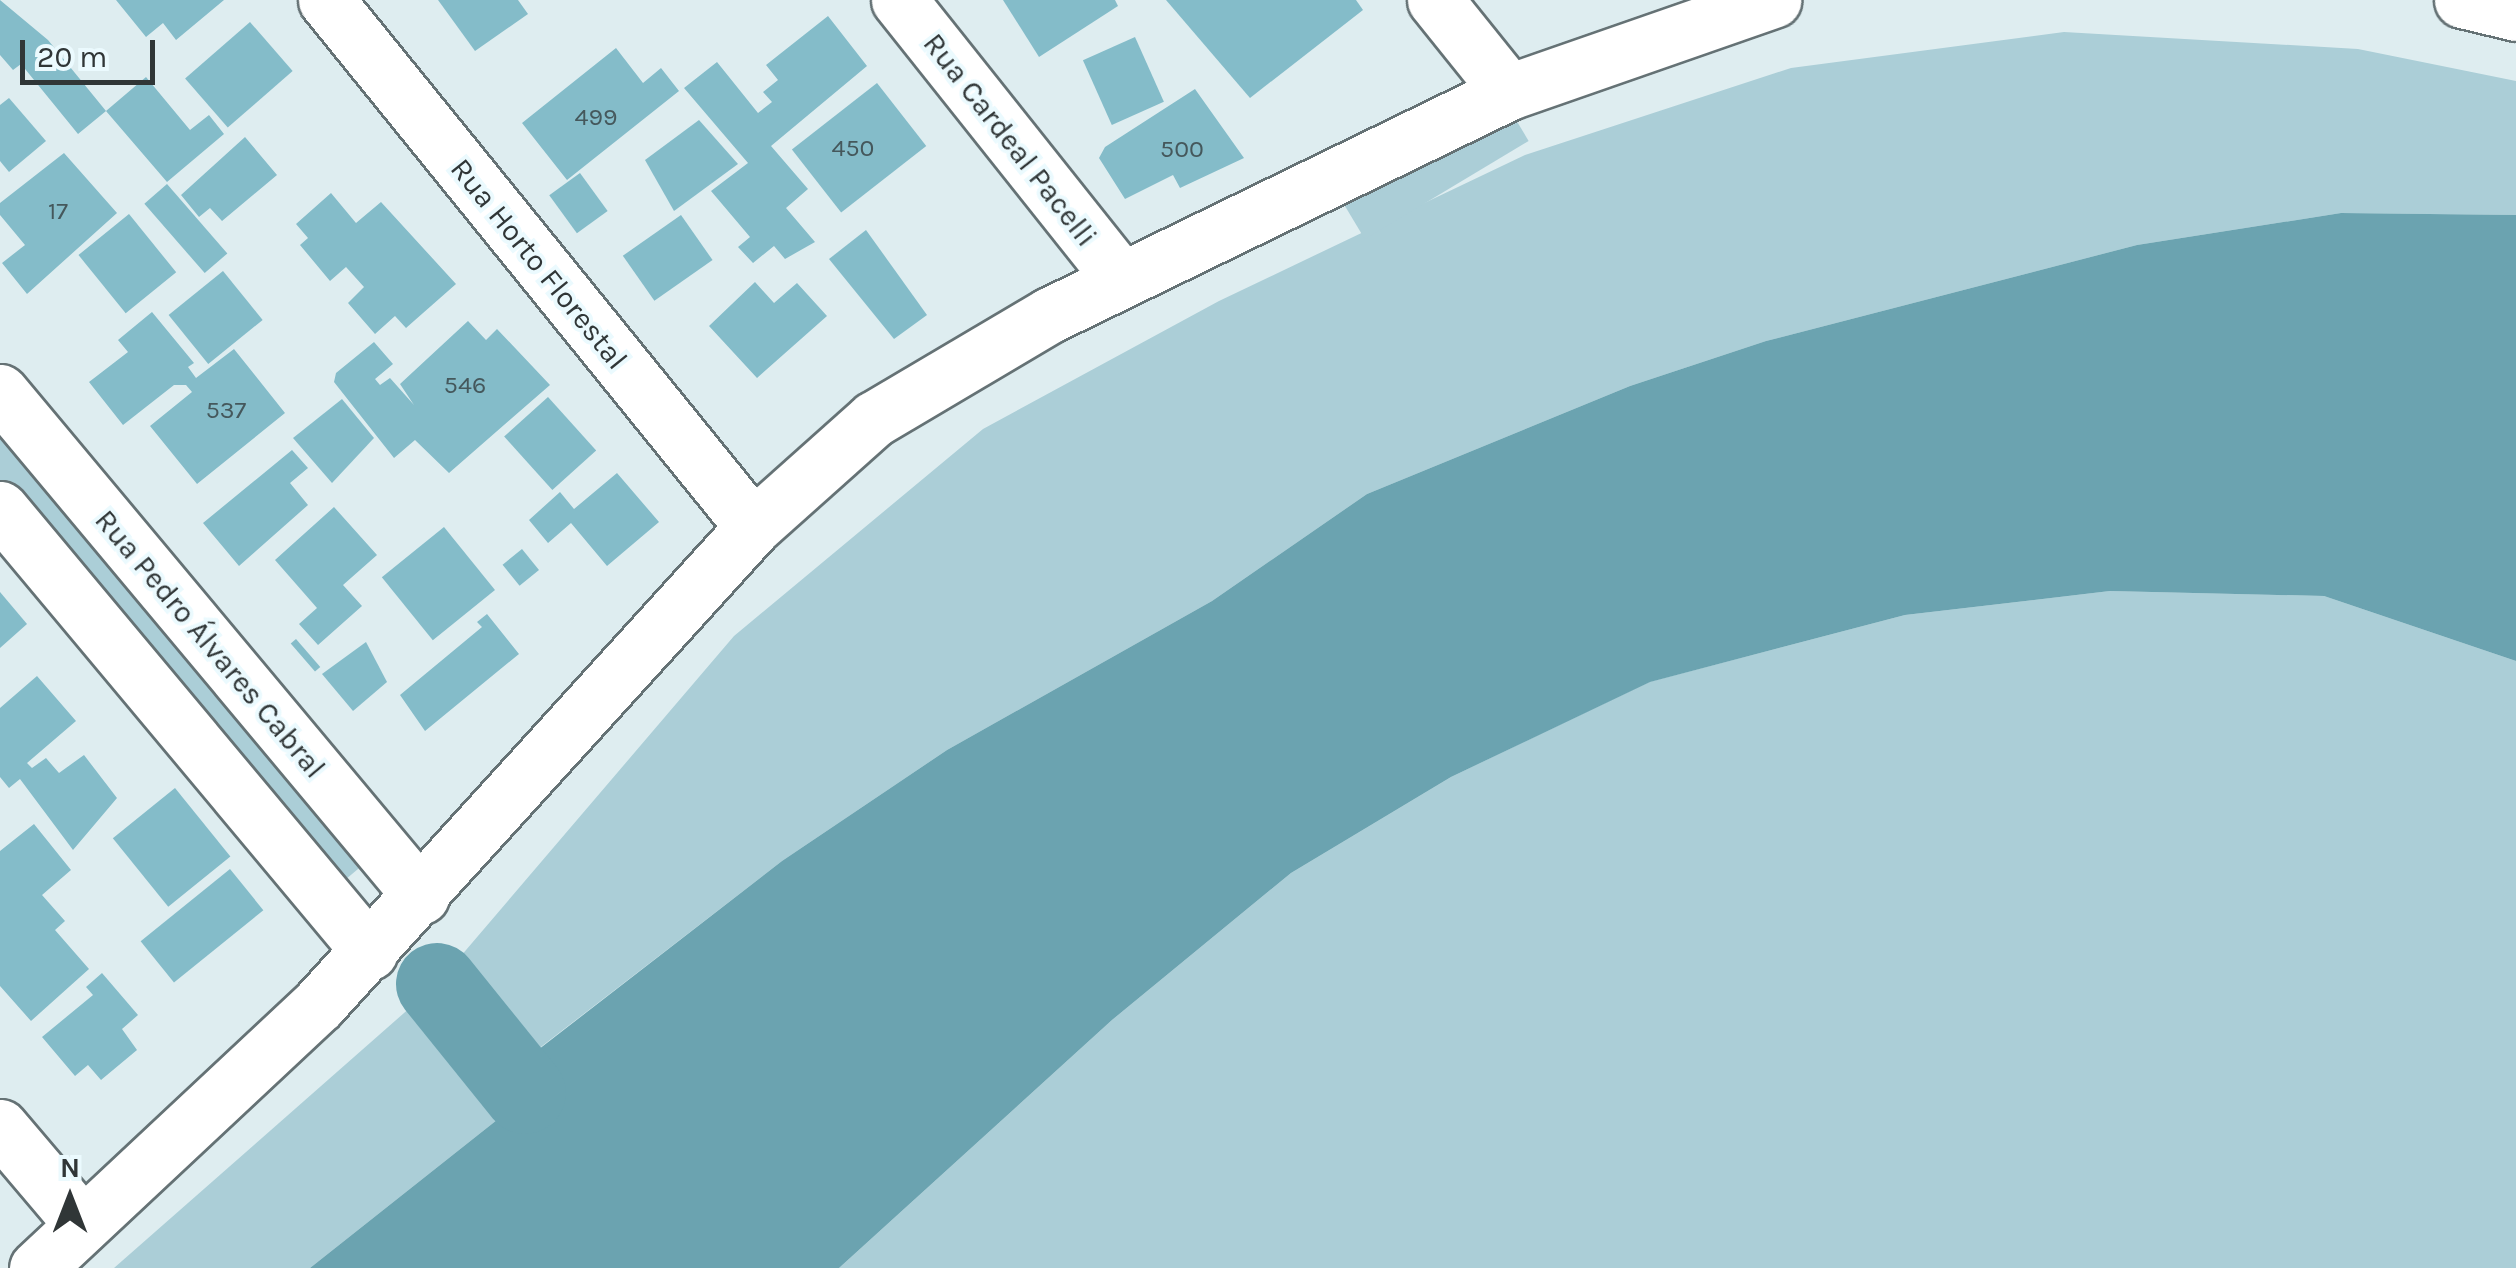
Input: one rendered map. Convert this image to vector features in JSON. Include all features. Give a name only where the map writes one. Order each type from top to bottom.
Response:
[{"type":"street","name":"Rua Horto Florestal","points":[[326,0],[752,527]]},
{"type":"street","name":"Rua Cardeal Pacelli","points":[[899,0],[1121,279]]},
{"type":"street","points":[[1436,0],[1509,92]]},
{"type":"street","points":[[36,1268],[370,952],[752,527],[926,384],[1121,279],[1509,92],[1773,0]]},
{"type":"street","name":"Rua Pedro Álvares Cabral","points":[[0,392],[420,896]]},
{"type":"street","points":[[0,509],[370,952]]},
{"type":"street","points":[[0,1127],[83,1225]]},
{"type":"shaded area","points":[[2064,32],[2358,49],[2516,81],[2516,215],[2341,213],[2137,245],[1766,341],[1630,386],[1367,494],[1212,601],[947,750],[782,861],[533,1053],[468,998],[446,1013],[507,1112],[310,1268],[114,1268],[437,984],[734,636],[983,429],[1219,301],[1525,155],[1791,68]]},
{"type":"shaded area","points":[[1507,105],[1529,141],[1365,239],[1343,203]]},
{"type":"shaded area","points":[[2341,213],[2516,215],[2516,661],[2324,596],[2110,591],[1905,615],[1650,682],[1451,777],[1291,873],[1112,1020],[839,1268],[310,1268],[507,1112],[446,1014],[468,998],[534,1053],[782,861],[947,750],[1212,601],[1367,494],[1630,386],[1766,341],[2137,245]]},
{"type":"shaded area","points":[[0,411],[373,856],[312,907],[0,535]]},
{"type":"shaded area","points":[[2110,591],[2324,596],[2516,661],[2516,1268],[839,1268],[1112,1020],[1291,873],[1451,777],[1649,682],[1905,615]]},
{"type":"building","points":[[0,0],[48,40],[106,111],[78,134],[21,64],[13,70],[0,55]]},
{"type":"building","points":[[116,0],[224,0],[176,40],[163,23],[146,37]]},
{"type":"building","points":[[438,0],[518,0],[528,14],[475,51]]},
{"type":"building","points":[[1003,0],[1115,0],[1118,6],[1039,57]]},
{"type":"building","points":[[1166,0],[1356,0],[1363,10],[1250,98]]},
{"type":"building","points":[[828,16],[867,66],[771,146],[808,189],[786,208],[815,242],[785,259],[774,246],[753,263],[738,247],[750,237],[711,191],[748,163],[684,88],[717,62],[758,113],[772,102],[763,92],[778,80],[766,65]]},
{"type":"building","points":[[250,22],[293,71],[228,127],[185,78]]},
{"type":"building","points":[[1135,37],[1164,102],[1112,125],[1083,60]]},
{"type":"building","points":[[616,48],[643,83],[661,68],[679,91],[567,180],[522,123]]},
{"type":"building","points":[[146,77],[190,130],[209,115],[224,134],[167,182],[106,111]]},
{"type":"building","points":[[877,83],[926,146],[841,213],[792,149]]},
{"type":"building","points":[[1195,89],[1244,158],[1180,188],[1173,175],[1125,199],[1099,158],[1105,147]]},
{"type":"building","points":[[9,98],[46,141],[9,172],[0,161],[0,105]]},
{"type":"building","points":[[699,120],[738,164],[674,211],[645,160]]},
{"type":"building","points":[[245,137],[277,175],[222,221],[210,208],[199,217],[181,195]]},
{"type":"building","points":[[64,153],[117,213],[27,294],[2,263],[25,245],[0,215],[0,203]]},
{"type":"building","points":[[580,173],[608,211],[577,233],[549,195]]},
{"type":"building","points":[[167,184],[227,253],[205,273],[144,204]]},
{"type":"building","points":[[331,193],[356,223],[381,202],[456,284],[406,328],[395,316],[375,334],[348,303],[364,287],[346,267],[330,281],[300,245],[308,238],[296,224]]},
{"type":"building","points":[[129,214],[176,272],[126,313],[78,255]]},
{"type":"building","points":[[681,215],[713,260],[654,301],[623,256]]},
{"type":"building","points":[[866,230],[927,315],[894,339],[829,259]]},
{"type":"building","points":[[223,271],[263,320],[208,364],[169,315]]},
{"type":"building","points":[[755,282],[774,303],[797,283],[827,316],[757,378],[709,326]]},
{"type":"building","points":[[152,312],[194,363],[188,367],[196,378],[234,349],[285,413],[197,484],[150,426],[192,392],[186,385],[174,385],[123,425],[89,382],[128,352],[118,340]]},
{"type":"building","points":[[468,321],[486,340],[497,329],[550,385],[449,473],[415,440],[394,458],[334,382],[336,373],[374,342],[393,364],[375,379],[380,385],[390,378],[414,405],[400,384]]},
{"type":"building","points":[[548,397],[596,451],[552,490],[504,436]]},
{"type":"building","points":[[342,399],[374,438],[332,483],[293,438]]},
{"type":"building","points":[[292,450],[308,468],[290,483],[308,505],[239,566],[203,523]]},
{"type":"building","points":[[617,473],[659,522],[607,566],[571,523],[548,543],[529,520],[560,492],[574,509]]},
{"type":"building","points":[[334,507],[377,555],[343,585],[362,606],[318,645],[299,624],[317,608],[275,560]]},
{"type":"building","points":[[444,527],[495,590],[433,640],[382,577]]},
{"type":"building","points":[[522,549],[539,570],[520,586],[503,565]]},
{"type":"building","points":[[0,592],[27,624],[0,648]]},
{"type":"building","points":[[487,614],[519,654],[425,731],[400,695],[482,627],[477,622]]},
{"type":"building","points":[[296,639],[320,667],[315,672],[291,644]]},
{"type":"building","points":[[366,642],[387,682],[353,711],[322,674]]},
{"type":"building","points":[[37,676],[76,721],[27,763],[32,768],[46,758],[59,773],[84,755],[117,798],[73,850],[20,779],[9,788],[0,777],[0,708]]},
{"type":"building","points":[[175,788],[230,856],[168,907],[113,838]]},
{"type":"building","points":[[34,824],[71,870],[42,895],[65,921],[55,930],[89,969],[31,1021],[0,986],[0,851]]},
{"type":"building","points":[[230,869],[263,910],[174,983],[141,941]]},
{"type":"building","points":[[102,973],[138,1015],[122,1029],[137,1050],[101,1080],[88,1065],[75,1076],[42,1037],[93,995],[86,987]]},
{"type":"waterway","points":[[437,984],[525,1093]]}]
